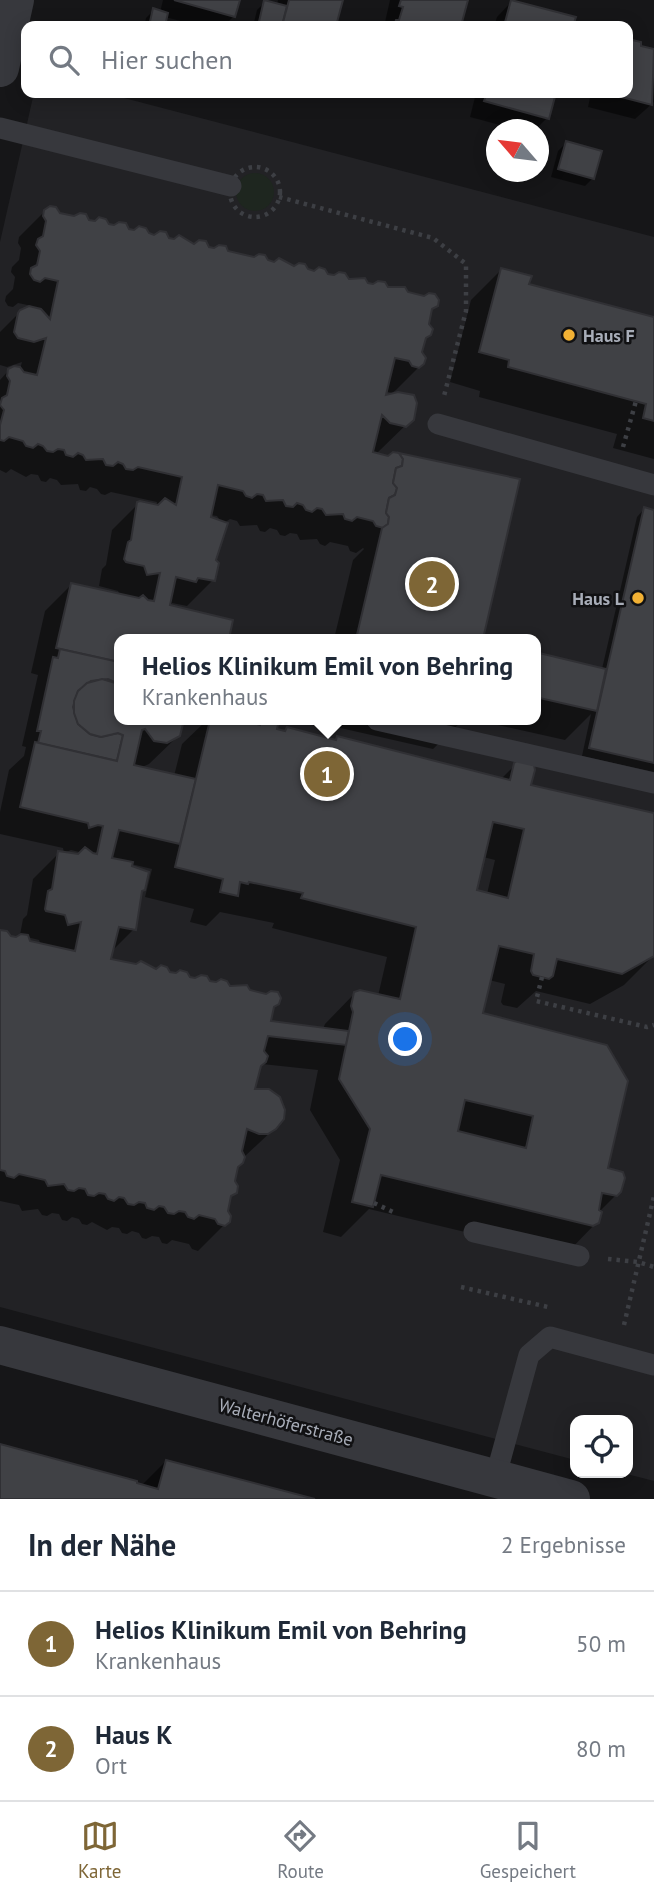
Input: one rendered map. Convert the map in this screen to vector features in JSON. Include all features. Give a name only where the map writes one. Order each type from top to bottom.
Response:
[{"type":"street","points":[[0,65],[15,0]]},
{"type":"street","name":"Walterhöferstraße","points":[[0,1345],[571,1499]]},
{"type":"lane","points":[[0,128],[231,186]]},
{"type":"lane","points":[[438,424],[654,485]]},
{"type":"lane","points":[[399,725],[654,783]]},
{"type":"lane","points":[[474,1232],[579,1256]]},
{"type":"lane","points":[[495,1479],[529,1355],[550,1337],[654,1365]]},
{"type":"path","points":[[279,197],[433,238],[466,264],[466,311],[438,424]]},
{"type":"path","points":[[616,475],[636,401]]},
{"type":"path","points":[[542,977],[536,1001],[647,1027],[654,1025]]},
{"type":"path","points":[[624,1325],[654,1196]]},
{"type":"path","points":[[374,1203],[393,1212]]},
{"type":"path","points":[[638,1262],[654,1267]]},
{"type":"shaded area","points":[[33,98],[124,98],[654,237],[654,1481],[633,1476],[633,1415],[570,1415],[570,1459],[0,1307],[0,242]]},
{"type":"shaded area","points":[[255,173],[269,178],[274,192],[269,206],[255,211],[241,206],[236,192],[241,178]]},
{"type":"building","points":[[174,0],[240,0],[235,17]]},
{"type":"building","points":[[264,0],[287,6],[283,21],[259,21]]},
{"type":"building","points":[[289,0],[343,0],[337,21],[283,21]]},
{"type":"building","points":[[401,0],[468,0],[462,21],[396,21],[399,20],[403,7],[399,6]]},
{"type":"building","points":[[511,0],[576,17],[575,21],[505,21]]},
{"type":"building","points":[[153,8],[168,13],[166,21],[150,21]]},
{"type":"building","points":[[633,40],[641,42],[641,46],[654,49],[652,105],[625,98],[633,98]]},
{"type":"building","points":[[485,98],[555,98],[549,119],[484,101]]},
{"type":"building","points":[[566,141],[602,151],[594,179],[558,169]]},
{"type":"building","points":[[50,206],[56,207],[60,213],[74,216],[86,214],[89,220],[95,221],[99,217],[114,225],[119,222],[126,223],[129,229],[134,230],[139,226],[154,235],[160,231],[166,232],[169,238],[174,239],[179,235],[194,244],[199,240],[206,241],[209,247],[226,246],[228,251],[254,257],[265,255],[268,260],[274,262],[279,258],[294,266],[305,264],[308,269],[314,271],[319,267],[325,269],[328,274],[345,273],[349,279],[365,278],[368,283],[373,284],[378,281],[385,282],[388,287],[405,287],[408,292],[424,296],[435,294],[439,300],[438,306],[432,309],[429,324],[433,329],[431,335],[426,338],[422,352],[426,358],[424,364],[419,368],[412,366],[409,361],[395,358],[386,395],[398,392],[414,395],[417,403],[414,420],[406,427],[390,423],[382,415],[373,452],[388,456],[393,452],[399,453],[403,459],[402,466],[396,468],[393,483],[397,488],[395,495],[389,498],[386,513],[389,517],[388,524],[383,528],[376,526],[373,521],[357,517],[352,521],[345,519],[343,514],[326,515],[322,509],[317,508],[312,512],[297,503],[293,507],[286,506],[283,500],[266,501],[263,495],[257,494],[252,498],[246,496],[243,491],[218,485],[211,517],[228,523],[216,560],[219,563],[215,581],[198,578],[196,582],[176,577],[170,605],[233,620],[230,634],[114,634],[114,661],[56,648],[71,583],[139,598],[143,595],[154,601],[160,573],[147,575],[144,566],[126,562],[124,559],[128,542],[131,540],[137,502],[158,505],[165,498],[176,505],[182,477],[138,467],[133,470],[126,469],[118,462],[113,466],[106,465],[103,459],[86,460],[78,453],[73,457],[58,449],[47,451],[38,444],[33,448],[26,446],[23,441],[9,437],[4,441],[0,440],[4,410],[0,405],[2,398],[7,395],[10,381],[7,376],[8,369],[20,367],[24,372],[37,375],[46,338],[34,342],[18,338],[14,332],[18,313],[29,306],[41,309],[50,319],[58,281],[45,278],[40,282],[34,280],[30,274],[31,268],[37,265],[40,251],[36,245],[38,239],[43,236],[46,221],[44,210]]},
{"type":"building","name":"Haus F","points":[[501,268],[532,276],[529,284],[654,317],[654,421],[643,418],[646,404],[508,367],[509,360],[479,352]]},
{"type":"building","points":[[399,453],[520,479],[484,634],[357,634],[382,528],[388,524],[389,517],[386,513],[389,498],[395,495],[397,488],[393,483],[396,468],[402,466],[403,459]]},
{"type":"building","name":"Haus L","points":[[644,507],[654,510],[654,763],[589,748]]},
{"type":"building","points":[[60,649],[114,661],[114,682],[108,679],[91,681],[78,691],[73,707],[78,724],[90,734],[101,737],[118,733],[123,735],[117,761],[38,743],[41,731],[37,731],[53,657],[58,658]]},
{"type":"building","points":[[541,653],[606,669],[597,711],[541,698]]},
{"type":"building","points":[[102,679],[114,683],[114,725],[183,725],[180,736],[167,743],[154,741],[145,729],[142,730],[134,765],[196,779],[180,844],[119,830],[112,858],[133,862],[132,866],[149,872],[145,890],[142,891],[136,930],[119,927],[111,959],[136,964],[141,961],[156,969],[161,965],[167,967],[170,972],[176,973],[180,970],[187,972],[190,977],[207,976],[210,981],[216,982],[221,979],[227,981],[230,986],[247,985],[250,990],[266,994],[271,991],[278,992],[281,998],[279,1004],[274,1007],[271,1021],[349,1031],[346,1045],[268,1036],[264,1051],[268,1056],[261,1066],[255,1089],[269,1089],[280,1097],[285,1110],[284,1119],[268,1134],[247,1129],[242,1151],[245,1157],[238,1167],[235,1181],[238,1186],[237,1193],[231,1196],[228,1211],[230,1222],[225,1226],[218,1224],[215,1219],[199,1215],[194,1219],[188,1217],[185,1212],[168,1213],[164,1207],[159,1206],[154,1210],[147,1208],[145,1203],[128,1204],[124,1198],[119,1197],[114,1201],[108,1199],[105,1194],[88,1195],[85,1189],[68,1190],[64,1184],[48,1186],[45,1180],[19,1174],[14,1178],[0,1170],[0,930],[7,931],[11,936],[28,935],[30,941],[75,951],[81,922],[68,925],[65,915],[46,911],[48,891],[52,889],[58,851],[78,854],[85,847],[97,854],[103,826],[89,828],[88,823],[20,807],[35,742],[117,761],[123,735],[118,733],[101,737],[90,734],[78,724],[74,701],[78,691],[87,683]]},
{"type":"building","points":[[209,725],[278,725],[277,729],[285,731],[287,727],[336,740],[337,736],[510,780],[514,763],[518,760],[534,765],[531,785],[654,813],[654,956],[622,974],[557,959],[553,976],[549,979],[533,975],[531,971],[534,954],[499,946],[483,1013],[607,1045],[628,1081],[608,1168],[623,1172],[625,1178],[617,1196],[602,1193],[599,1223],[593,1226],[381,1175],[373,1207],[352,1202],[370,1129],[339,1079],[353,1012],[351,1006],[354,992],[360,990],[400,999],[416,927],[301,898],[303,893],[249,882],[240,882],[238,896],[220,892],[223,879],[175,867]],"holes":[[[493,822],[524,829],[508,898],[477,890]],[[465,1100],[533,1116],[526,1148],[458,1131]]]},
{"type":"building","points":[[0,1444],[158,1489],[166,1460],[315,1499],[0,1499]]},
{"type":"place","name":"Haus F","points":[[569,335]]},
{"type":"place","name":"Haus K","points":[[432,584]]},
{"type":"place","name":"Haus L","points":[[638,598]]},
{"type":"place","name":"Helios Klinikum Emil von Behring","points":[[327,774]]}]
